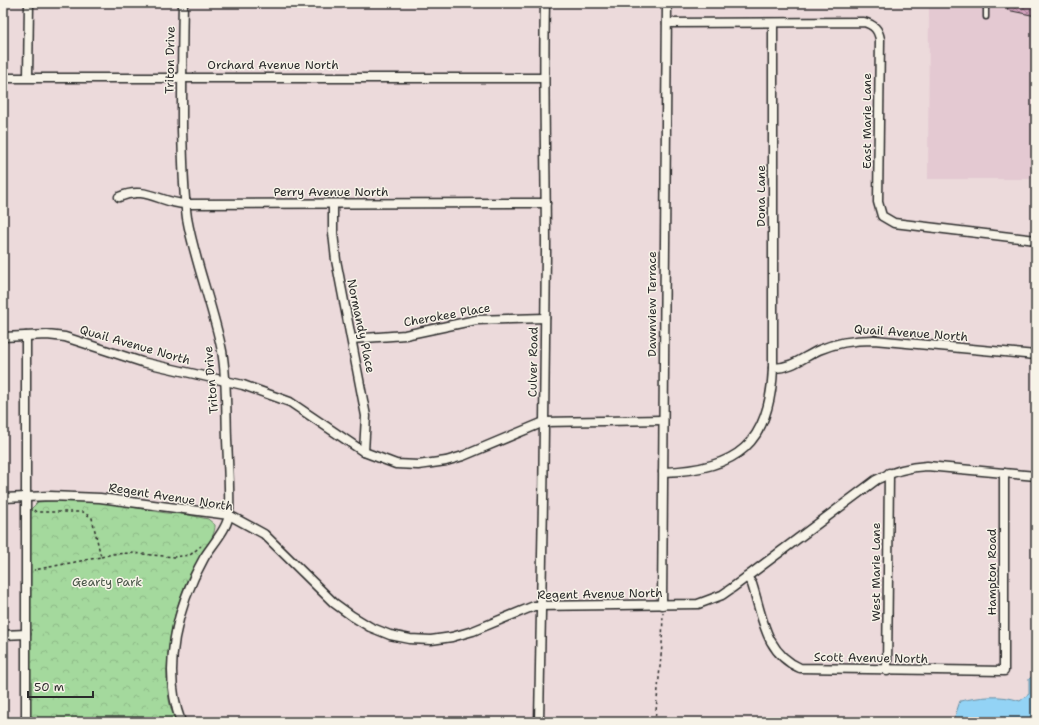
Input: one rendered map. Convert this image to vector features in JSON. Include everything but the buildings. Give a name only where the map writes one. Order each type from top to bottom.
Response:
[{"type":"street","points":[[28,77],[29,3]]},
{"type":"street","name":"Triton Drive","points":[[181,722],[173,692],[172,676],[175,639],[180,616],[197,570],[218,537],[229,515],[225,380],[222,352],[193,249],[185,204],[182,77],[183,3]]},
{"type":"street","name":"Culver Road","points":[[539,722],[546,203],[543,78],[545,3]]},
{"type":"street","name":"Dawnview Terrace","points":[[662,609],[667,3]]},
{"type":"street","name":"East Marie Lane","points":[[773,23],[864,22],[875,27],[880,40],[878,202],[882,216],[894,223],[1036,240]]},
{"type":"street","points":[[666,23],[773,23]]},
{"type":"street","name":"Dona Lane","points":[[773,23],[773,368]]},
{"type":"street","name":"Orchard Avenue North","points":[[3,78],[543,78]]},
{"type":"street","name":"Perry Avenue North","points":[[119,197],[128,193],[140,192],[173,204],[546,203]]},
{"type":"street","name":"Normandy Place","points":[[333,204],[333,233],[336,260],[366,416],[364,452]]},
{"type":"street","name":"Cherokee Place","points":[[352,339],[405,335],[476,320],[545,318]]},
{"type":"street","name":"Quail Avenue North","points":[[3,337],[47,335],[65,337],[142,362],[225,380],[261,391],[290,402],[364,452],[396,464],[432,464],[463,456],[544,422],[663,420]]},
{"type":"street","points":[[26,336],[26,722]]},
{"type":"street","name":"Quail Avenue North","points":[[773,368],[792,366],[818,350],[855,340],[1036,355]]},
{"type":"street","points":[[663,472],[688,471],[713,466],[745,447],[762,424],[768,409],[772,391],[773,368]]},
{"type":"street","name":"Regent Avenue North","points":[[3,498],[50,496],[100,498],[229,515],[264,534],[334,603],[370,627],[390,635],[432,640],[452,637],[473,631],[534,606],[662,609],[710,601],[722,595],[747,577],[876,480],[888,473],[909,467],[927,466],[1036,476]]},
{"type":"street","name":"West Marie Lane","points":[[887,671],[888,473]]},
{"type":"street","name":"Hampton Road","points":[[1004,473],[1004,671]]},
{"type":"street","name":"Scott Avenue North","points":[[747,577],[752,584],[771,644],[778,654],[788,663],[800,668],[814,670],[1004,671]]},
{"type":"street","points":[[3,635],[26,634]]},
{"type":"lane","points":[[986,3],[986,17]]},
{"type":"path","points":[[32,510],[36,512],[83,512],[92,518],[101,557]]},
{"type":"path","points":[[27,572],[113,554],[131,553],[174,557],[190,555],[204,544]]},
{"type":"path","points":[[655,722],[662,645],[662,609]]},
{"type":"shaded area","points":[[929,3],[1036,3],[1036,179],[928,179]]},
{"type":"green space","name":"Gearty Park","points":[[65,500],[108,503],[166,513],[184,514],[208,519],[215,525],[212,537],[192,570],[182,591],[172,628],[167,669],[167,688],[170,706],[176,722],[30,722],[31,509],[38,502]]},
{"type":"water","points":[[1036,673],[1036,717],[1032,722],[953,722],[960,701],[982,697],[1005,697],[1020,701],[1029,694],[1029,679]]}]
